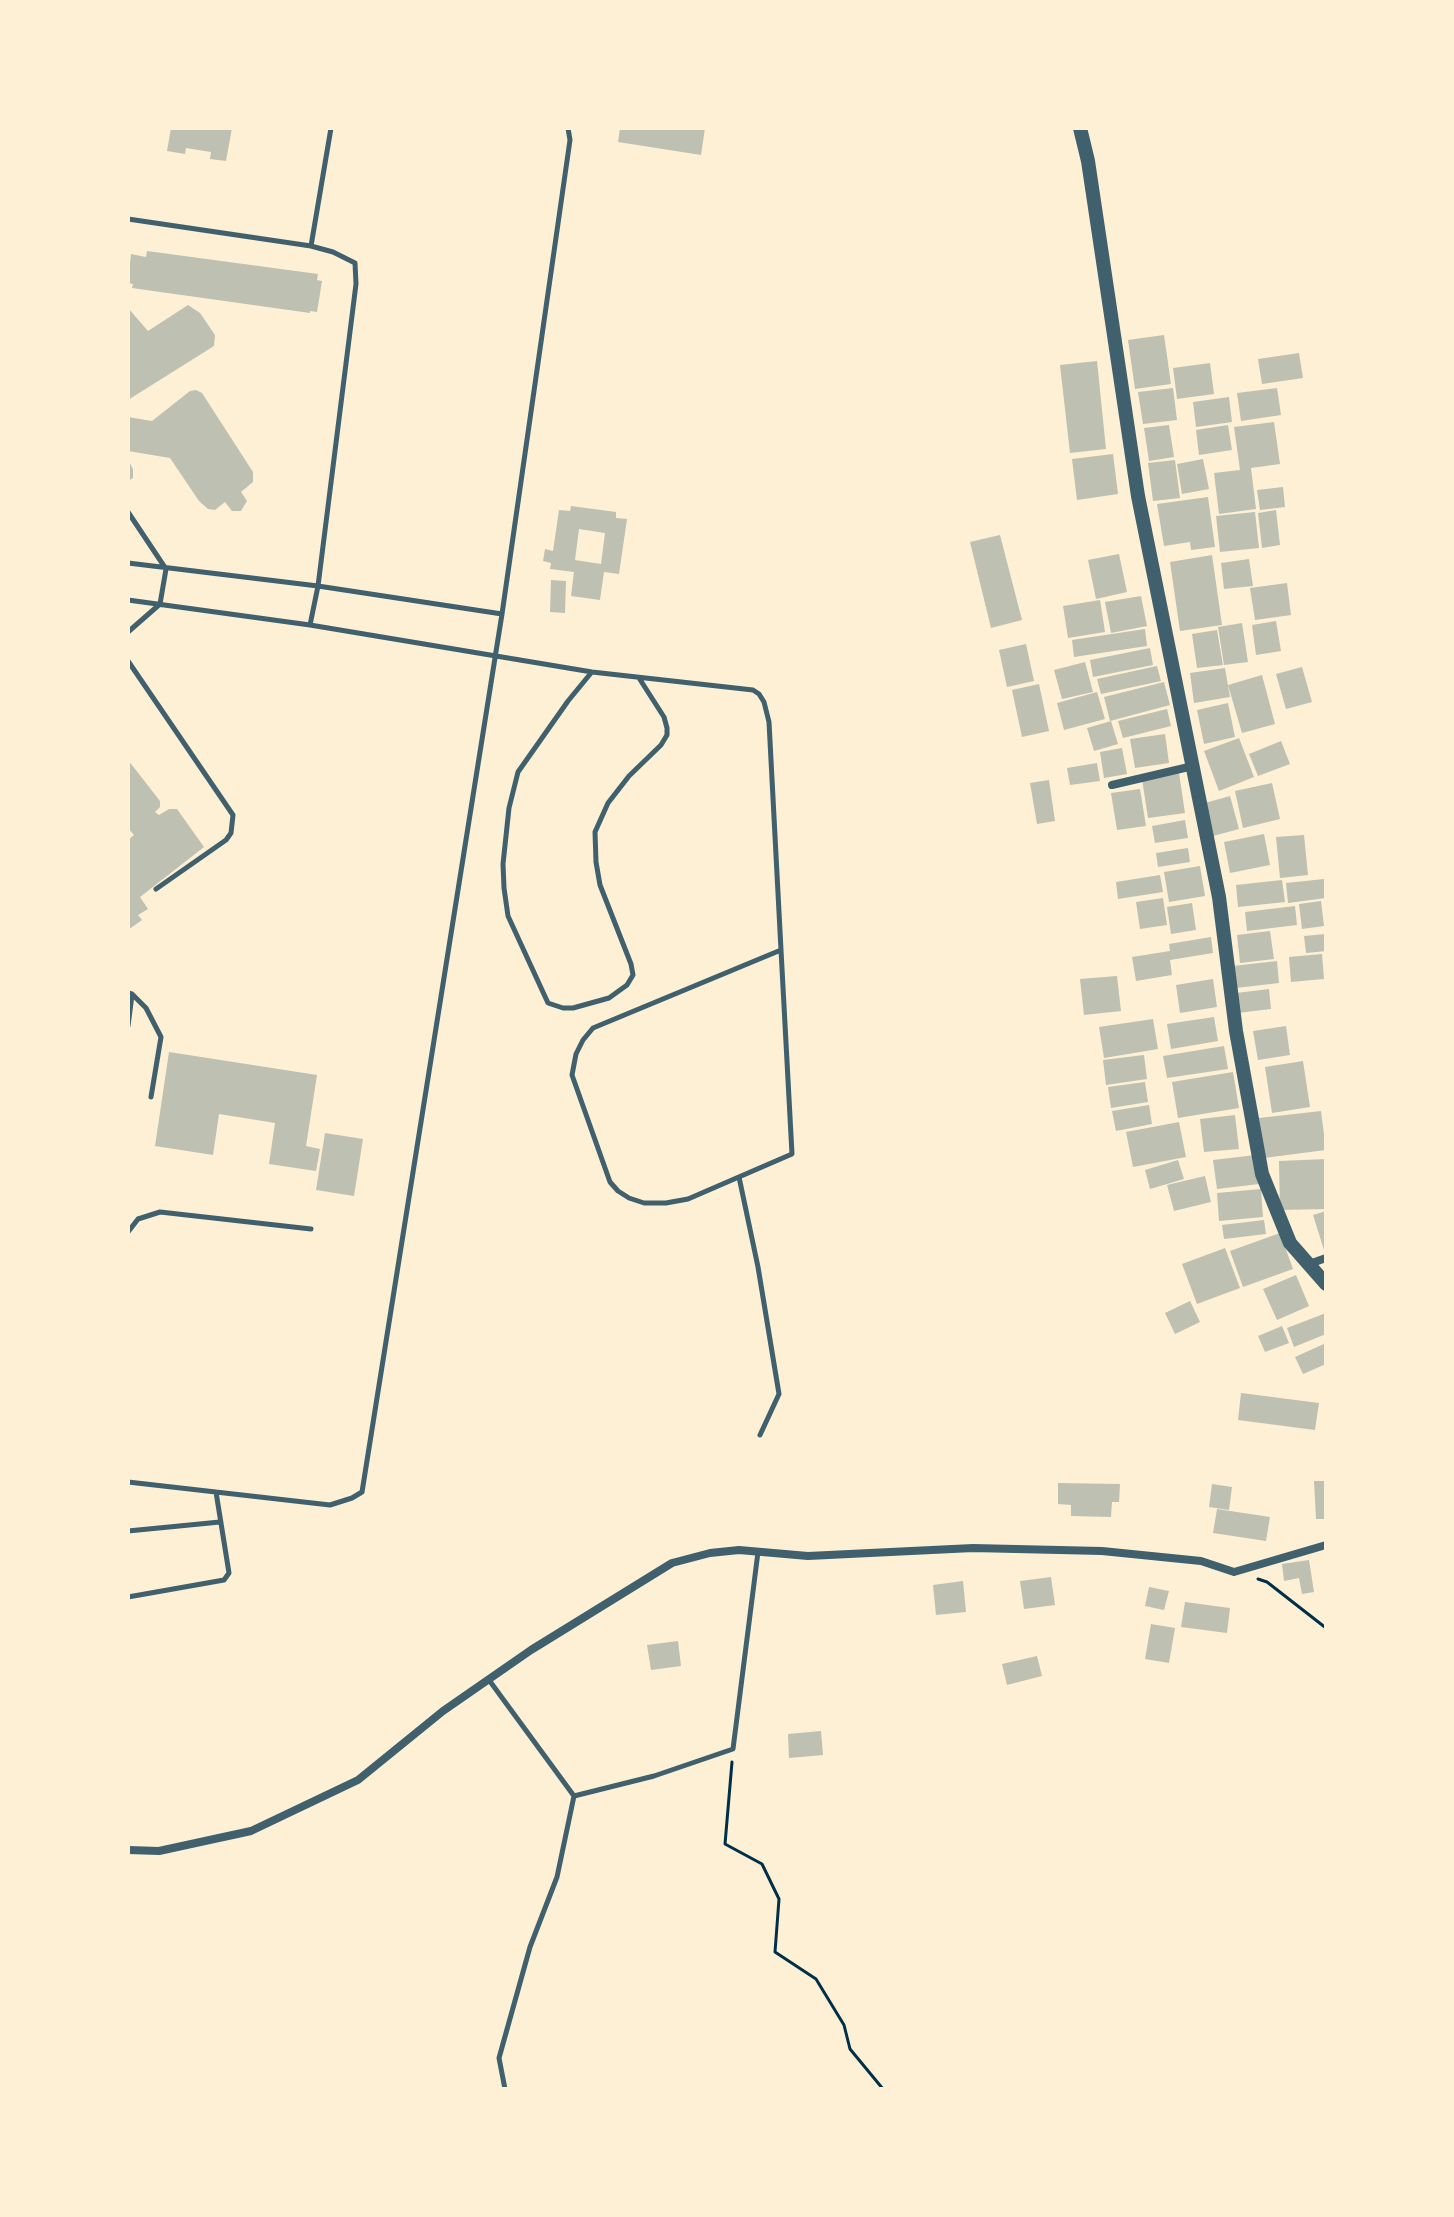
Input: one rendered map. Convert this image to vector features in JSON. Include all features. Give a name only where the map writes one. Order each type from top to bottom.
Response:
[{"type":"street","points":[[1080,128],[1088,161],[1138,496],[1219,897],[1236,1031],[1262,1174],[1290,1243],[1326,1284]]},
{"type":"street","points":[[1112,785],[1193,766]]},
{"type":"street","points":[[1309,1264],[1326,1258]]},
{"type":"street","points":[[128,1850],[159,1851],[251,1831],[358,1780],[443,1711],[531,1650],[672,1563],[710,1553],[739,1550],[808,1556],[973,1548],[1102,1551],[1201,1561],[1234,1572],[1326,1545]]},
{"type":"lane","points":[[311,246],[331,128]]},
{"type":"lane","points":[[128,1482],[330,1505],[362,1492],[502,614],[570,140],[568,128]]},
{"type":"lane","points":[[128,219],[311,246],[355,263],[356,284],[318,586],[310,625]]},
{"type":"lane","points":[[128,512],[166,569],[160,604],[128,632]]},
{"type":"lane","points":[[128,563],[318,586],[502,614]]},
{"type":"lane","points":[[128,600],[310,625],[592,672],[753,690],[759,694],[769,722],[792,1154],[688,1199],[644,1203],[629,1198],[610,1182],[572,1075],[576,1054],[583,1040],[593,1028],[781,950]]},
{"type":"lane","points":[[128,661],[233,815],[231,833],[226,840],[156,889]]},
{"type":"lane","points":[[592,672],[518,772],[509,808],[503,864],[508,916],[548,1003],[563,1008],[609,998],[627,985],[633,975],[600,885],[595,832],[608,803],[667,735],[664,717],[638,678]]},
{"type":"lane","points":[[128,1026],[130,993]]},
{"type":"lane","points":[[130,993],[146,1008],[161,1037],[151,1097]]},
{"type":"lane","points":[[739,1177],[779,1394],[760,1435]]},
{"type":"lane","points":[[128,1232],[138,1219],[160,1212],[311,1229]]},
{"type":"lane","points":[[128,1597],[224,1580],[229,1573],[216,1492]]},
{"type":"lane","points":[[128,1531],[220,1522]]},
{"type":"lane","points":[[574,1796],[654,1776],[733,1749],[758,1552]]},
{"type":"lane","points":[[489,1680],[574,1796],[557,1877],[530,1947],[499,2058],[505,2089]]},
{"type":"path","points":[[1234,1572],[1267,1582],[1326,1628]]},
{"type":"path","points":[[733,1749],[725,1844],[762,1864],[779,1899],[775,1952],[816,1979],[844,2025],[850,2049],[883,2089]]},
{"type":"building","points":[[171,128],[232,128],[226,161],[210,159],[211,152],[186,148],[185,154],[167,151]]},
{"type":"building","points":[[620,128],[705,128],[701,155],[618,142]]},
{"type":"building","points":[[147,251],[318,274],[317,280],[322,281],[317,312],[132,288],[133,284],[128,283],[131,254],[146,257]]},
{"type":"building","points":[[188,305],[200,313],[215,335],[214,346],[128,400],[128,308],[148,331]]},
{"type":"building","points":[[1164,335],[1171,384],[1135,389],[1128,340]]},
{"type":"building","points":[[1299,353],[1303,378],[1262,384],[1258,359]]},
{"type":"building","points":[[1097,361],[1106,449],[1070,453],[1060,365]]},
{"type":"building","points":[[1210,363],[1214,394],[1177,399],[1173,368]]},
{"type":"building","points":[[1173,388],[1177,420],[1143,424],[1138,392]]},
{"type":"building","points":[[1277,388],[1281,415],[1241,421],[1237,393]]},
{"type":"building","points":[[190,391],[202,393],[253,472],[253,482],[241,492],[247,501],[241,511],[232,511],[225,502],[215,510],[208,509],[199,501],[170,458],[128,451],[128,417],[152,421]]},
{"type":"building","points":[[1229,397],[1232,422],[1196,427],[1193,402]]},
{"type":"building","points":[[1274,422],[1280,464],[1251,468],[1256,509],[1219,514],[1214,473],[1240,470],[1234,427]]},
{"type":"building","points":[[1169,425],[1174,457],[1149,461],[1144,428]]},
{"type":"building","points":[[1228,425],[1232,450],[1199,455],[1196,430]]},
{"type":"building","points":[[1113,454],[1118,494],[1077,500],[1072,459]]},
{"type":"building","points":[[1203,459],[1209,489],[1182,494],[1177,464]]},
{"type":"building","points":[[128,460],[133,469],[133,478],[128,481]]},
{"type":"building","points":[[1175,460],[1180,498],[1153,501],[1148,463]]},
{"type":"building","points":[[1283,487],[1285,507],[1260,510],[1257,490]]},
{"type":"building","points":[[1208,497],[1215,547],[1191,550],[1190,542],[1164,546],[1157,504]]},
{"type":"building","points":[[571,506],[616,512],[616,518],[627,519],[619,574],[604,572],[600,600],[571,596],[574,572],[550,569],[551,563],[543,561],[545,549],[553,551],[559,510],[570,511]],"holes":[[[579,529],[605,533],[601,564],[575,560]]]},
{"type":"building","points":[[1276,510],[1280,545],[1262,548],[1258,513]]},
{"type":"building","points":[[1255,512],[1259,548],[1220,552],[1216,516]]},
{"type":"building","points":[[1000,535],[1022,620],[991,628],[970,542]]},
{"type":"building","points":[[1119,554],[1127,592],[1096,599],[1088,560]]},
{"type":"building","points":[[1212,555],[1222,625],[1180,631],[1170,562]]},
{"type":"building","points":[[1249,559],[1253,586],[1224,589],[1221,563]]},
{"type":"building","points":[[551,580],[566,581],[565,613],[550,612]]},
{"type":"building","points":[[1287,583],[1291,615],[1255,620],[1250,588]]},
{"type":"building","points":[[1141,596],[1147,626],[1111,633],[1105,602]]},
{"type":"building","points":[[1100,600],[1105,632],[1068,638],[1063,606]]},
{"type":"building","points":[[1276,621],[1281,651],[1256,655],[1252,625]]},
{"type":"building","points":[[1242,623],[1248,662],[1224,665],[1218,627]]},
{"type":"building","points":[[1145,629],[1147,646],[1074,657],[1072,640]]},
{"type":"building","points":[[1217,630],[1223,665],[1197,668],[1192,634]]},
{"type":"building","points":[[1026,644],[1034,681],[1007,687],[999,650]]},
{"type":"building","points":[[1150,648],[1153,665],[1093,677],[1090,660]]},
{"type":"building","points":[[1085,662],[1093,692],[1062,699],[1054,670]]},
{"type":"building","points":[[1157,666],[1161,681],[1101,694],[1097,679]]},
{"type":"building","points":[[1302,667],[1312,702],[1286,709],[1276,674]]},
{"type":"building","points":[[1225,668],[1230,697],[1194,703],[1190,673]]},
{"type":"building","points":[[1262,675],[1275,724],[1242,733],[1228,685]]},
{"type":"building","points":[[1164,682],[1170,705],[1110,721],[1104,697]]},
{"type":"building","points":[[1039,684],[1049,731],[1022,737],[1012,690]]},
{"type":"building","points":[[1097,692],[1105,719],[1064,730],[1057,703]]},
{"type":"building","points":[[1228,703],[1235,737],[1204,744],[1197,710]]},
{"type":"building","points":[[1167,709],[1171,726],[1123,738],[1118,721]]},
{"type":"building","points":[[1111,721],[1118,744],[1094,751],[1087,728]]},
{"type":"building","points":[[1165,734],[1169,763],[1135,768],[1130,739]]},
{"type":"building","points":[[1239,738],[1254,777],[1219,791],[1204,751]]},
{"type":"building","points":[[1281,741],[1290,764],[1258,776],[1249,754]]},
{"type":"building","points":[[1122,748],[1127,774],[1104,778],[1100,752]]},
{"type":"building","points":[[128,760],[160,801],[160,807],[155,812],[159,815],[169,809],[177,809],[204,847],[140,897],[148,909],[138,915],[142,920],[128,930],[128,840],[134,835],[128,828]]},
{"type":"building","points":[[1097,763],[1100,781],[1070,785],[1067,768]]},
{"type":"building","points":[[1179,773],[1185,813],[1148,818],[1142,779]]},
{"type":"building","points":[[1049,780],[1055,821],[1037,824],[1030,783]]},
{"type":"building","points":[[1272,783],[1280,819],[1243,828],[1235,791]]},
{"type":"building","points":[[1140,789],[1146,826],[1117,830],[1111,793]]},
{"type":"building","points":[[1230,796],[1239,829],[1213,836],[1205,803]]},
{"type":"building","points":[[1185,820],[1188,838],[1155,843],[1152,826]]},
{"type":"building","points":[[1264,834],[1270,865],[1230,873],[1224,842]]},
{"type":"building","points":[[1304,835],[1308,875],[1280,878],[1276,837]]},
{"type":"building","points":[[1188,848],[1190,862],[1158,867],[1156,853]]},
{"type":"building","points":[[1200,866],[1205,896],[1169,902],[1164,872]]},
{"type":"building","points":[[1160,875],[1163,892],[1118,899],[1116,882]]},
{"type":"building","points":[[1324,879],[1326,898],[1288,903],[1286,883]]},
{"type":"building","points":[[1282,880],[1285,902],[1238,907],[1236,885]]},
{"type":"building","points":[[1163,898],[1167,925],[1140,929],[1136,902]]},
{"type":"building","points":[[1321,901],[1324,926],[1302,929],[1299,904]]},
{"type":"building","points":[[1192,903],[1196,930],[1171,934],[1167,907]]},
{"type":"building","points":[[1295,906],[1297,925],[1247,931],[1245,912]]},
{"type":"building","points":[[1270,931],[1274,959],[1240,963],[1237,935]]},
{"type":"building","points":[[1326,934],[1326,951],[1306,953],[1304,936]]},
{"type":"building","points":[[1211,937],[1213,953],[1170,960],[1172,975],[1136,981],[1132,957],[1170,951],[1169,944]]},
{"type":"building","points":[[1322,954],[1324,979],[1291,982],[1289,957]]},
{"type":"building","points":[[1277,961],[1279,983],[1236,988],[1233,966]]},
{"type":"building","points":[[1117,976],[1121,1011],[1084,1015],[1080,979]]},
{"type":"building","points":[[1213,979],[1217,1007],[1180,1013],[1176,985]]},
{"type":"building","points":[[1269,989],[1271,1009],[1238,1013],[1236,993]]},
{"type":"building","points":[[1214,1017],[1218,1041],[1171,1049],[1167,1024]]},
{"type":"building","points":[[1153,1019],[1158,1049],[1104,1058],[1099,1027]]},
{"type":"building","points":[[1286,1026],[1290,1055],[1258,1060],[1253,1031]]},
{"type":"building","points":[[1224,1046],[1228,1069],[1167,1078],[1163,1056]]},
{"type":"building","points":[[169,1052],[317,1075],[306,1146],[320,1149],[316,1171],[269,1164],[275,1123],[219,1114],[213,1155],[155,1146]]},
{"type":"building","points":[[1144,1055],[1147,1079],[1106,1085],[1103,1060]]},
{"type":"building","points":[[1303,1061],[1310,1107],[1272,1113],[1265,1067]]},
{"type":"building","points":[[1233,1072],[1239,1108],[1178,1118],[1172,1082]]},
{"type":"building","points":[[1145,1082],[1148,1102],[1111,1108],[1108,1087]]},
{"type":"building","points":[[1149,1105],[1152,1124],[1116,1131],[1112,1111]]},
{"type":"building","points":[[1321,1111],[1326,1150],[1264,1158],[1259,1118]]},
{"type":"building","points":[[1235,1115],[1239,1149],[1204,1152],[1200,1119]]},
{"type":"building","points":[[1179,1122],[1186,1157],[1133,1167],[1126,1132]]},
{"type":"building","points":[[325,1133],[363,1139],[354,1196],[316,1190]]},
{"type":"building","points":[[1256,1155],[1259,1184],[1217,1189],[1213,1160]]},
{"type":"building","points":[[1326,1159],[1326,1209],[1280,1210],[1279,1161]]},
{"type":"building","points":[[1178,1160],[1184,1179],[1150,1189],[1145,1170]]},
{"type":"building","points":[[1205,1176],[1211,1202],[1174,1211],[1167,1185]]},
{"type":"building","points":[[1261,1189],[1263,1217],[1219,1221],[1217,1193]]},
{"type":"building","points":[[1326,1211],[1326,1253],[1325,1253],[1313,1215]]},
{"type":"building","points":[[1264,1220],[1266,1234],[1224,1239],[1222,1225]]},
{"type":"building","points":[[1280,1233],[1293,1269],[1243,1287],[1230,1251]]},
{"type":"building","points":[[1225,1248],[1240,1288],[1197,1304],[1182,1264]]},
{"type":"building","points":[[1296,1275],[1309,1306],[1277,1320],[1263,1289]]},
{"type":"building","points":[[1190,1301],[1200,1322],[1175,1334],[1165,1313]]},
{"type":"building","points":[[1326,1313],[1326,1334],[1294,1347],[1287,1328]]},
{"type":"building","points":[[1282,1326],[1289,1343],[1265,1352],[1258,1336]]},
{"type":"building","points":[[1326,1343],[1326,1364],[1303,1374],[1295,1357]]},
{"type":"building","points":[[1241,1393],[1319,1403],[1315,1430],[1238,1420]]},
{"type":"building","points":[[1314,1481],[1326,1481],[1326,1519],[1316,1519]]},
{"type":"building","points":[[1058,1483],[1120,1484],[1119,1502],[1112,1502],[1111,1517],[1071,1516],[1071,1505],[1058,1504]]},
{"type":"building","points":[[1212,1484],[1232,1487],[1229,1510],[1209,1507]]},
{"type":"building","points":[[1217,1509],[1270,1517],[1266,1541],[1213,1533]]},
{"type":"building","points":[[1309,1560],[1314,1592],[1302,1594],[1299,1578],[1284,1581],[1282,1564]]},
{"type":"building","points":[[1051,1577],[1055,1605],[1024,1609],[1020,1581]]},
{"type":"building","points":[[963,1581],[966,1612],[936,1615],[933,1585]]},
{"type":"building","points":[[1149,1587],[1169,1591],[1164,1610],[1145,1606]]},
{"type":"building","points":[[1185,1602],[1230,1608],[1227,1633],[1181,1627]]},
{"type":"building","points":[[1151,1624],[1175,1628],[1169,1663],[1145,1659]]},
{"type":"building","points":[[678,1641],[681,1666],[651,1670],[647,1645]]},
{"type":"building","points":[[1037,1656],[1042,1676],[1007,1685],[1002,1664]]},
{"type":"building","points":[[821,1731],[823,1755],[789,1758],[788,1734]]}]
